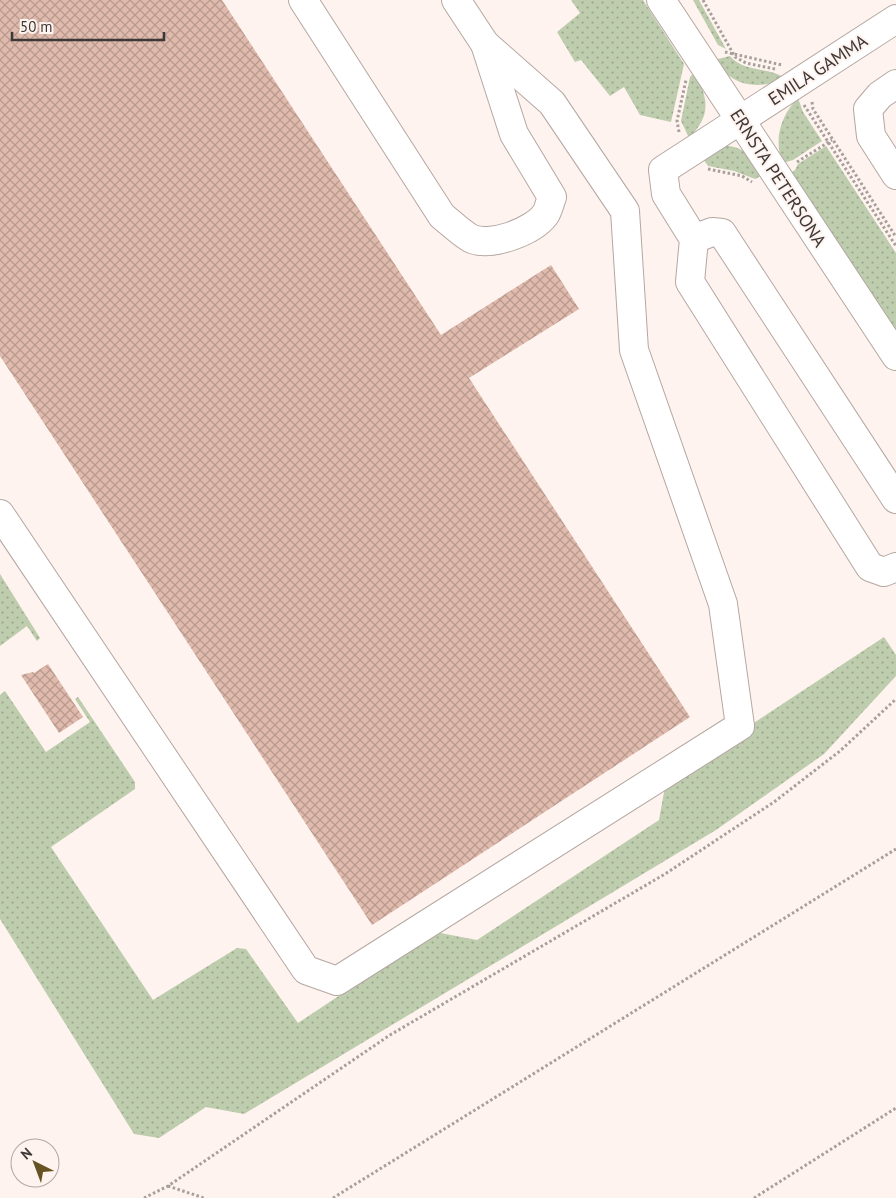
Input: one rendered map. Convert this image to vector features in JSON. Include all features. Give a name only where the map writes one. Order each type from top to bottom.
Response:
[{"type":"street","points":[[303,0],[442,216],[471,239],[494,241],[523,232],[545,215],[552,197],[514,134],[485,44]]},
{"type":"street","points":[[0,514],[306,970],[337,981],[740,726],[723,604],[634,350],[625,210],[552,103],[485,44],[456,0]]},
{"type":"street","name":"ERNSTA PETERSONA","points":[[661,0],[896,356]]},
{"type":"street","name":"EMILA GAMMA","points":[[694,239],[666,194],[663,170],[896,19]]},
{"type":"street","points":[[896,84],[880,95],[868,109],[871,136],[896,175]]},
{"type":"street","points":[[896,499],[722,234],[712,232],[694,239],[690,282],[870,567],[884,572],[896,567]]},
{"type":"path","points":[[704,0],[735,57],[746,63],[784,72],[794,85],[807,111],[896,246]]},
{"type":"path","points":[[144,1198],[168,1186],[390,1035],[665,874],[766,807],[840,751],[896,699]]},
{"type":"path","points":[[333,1198],[896,849]]},
{"type":"path","points":[[754,1198],[896,1108]]},
{"type":"path","points":[[168,1186],[204,1198]]},
{"type":"green space","points":[[571,0],[643,0],[684,64],[671,122],[640,115],[624,87],[610,96],[581,60],[575,62],[557,32],[580,13]]},
{"type":"green space","points":[[693,0],[699,0],[726,49],[718,45]]},
{"type":"green space","points":[[730,56],[742,65],[772,72],[786,79],[755,85],[737,81],[721,69],[714,60]]},
{"type":"green space","points":[[695,72],[703,91],[706,106],[701,122],[689,138],[681,121],[690,77]]},
{"type":"green space","points":[[798,98],[803,112],[822,141],[793,160],[783,163],[779,146],[780,128],[787,112]]},
{"type":"green space","points":[[721,146],[736,147],[741,150],[751,158],[763,175],[755,179],[734,171],[708,166],[701,156]]},
{"type":"green space","points":[[826,146],[896,253],[896,336],[789,174],[795,170],[798,164]]},
{"type":"green space","points":[[0,574],[40,638],[37,641],[27,626],[0,646]]},
{"type":"green space","points":[[884,637],[896,655],[896,676],[824,754],[716,830],[244,1114],[206,1107],[159,1138],[134,1134],[0,919],[0,695],[5,691],[46,752],[90,722],[75,699],[78,697],[135,782],[135,789],[51,847],[153,1000],[237,948],[246,949],[298,1023],[435,932],[477,940],[659,820],[666,781]]},
{"type":"building","points":[[0,0],[222,0],[441,335],[551,265],[579,309],[469,378],[690,717],[372,925],[0,356]]},
{"type":"building","points":[[48,664],[83,717],[59,733],[21,675],[34,673]]}]
